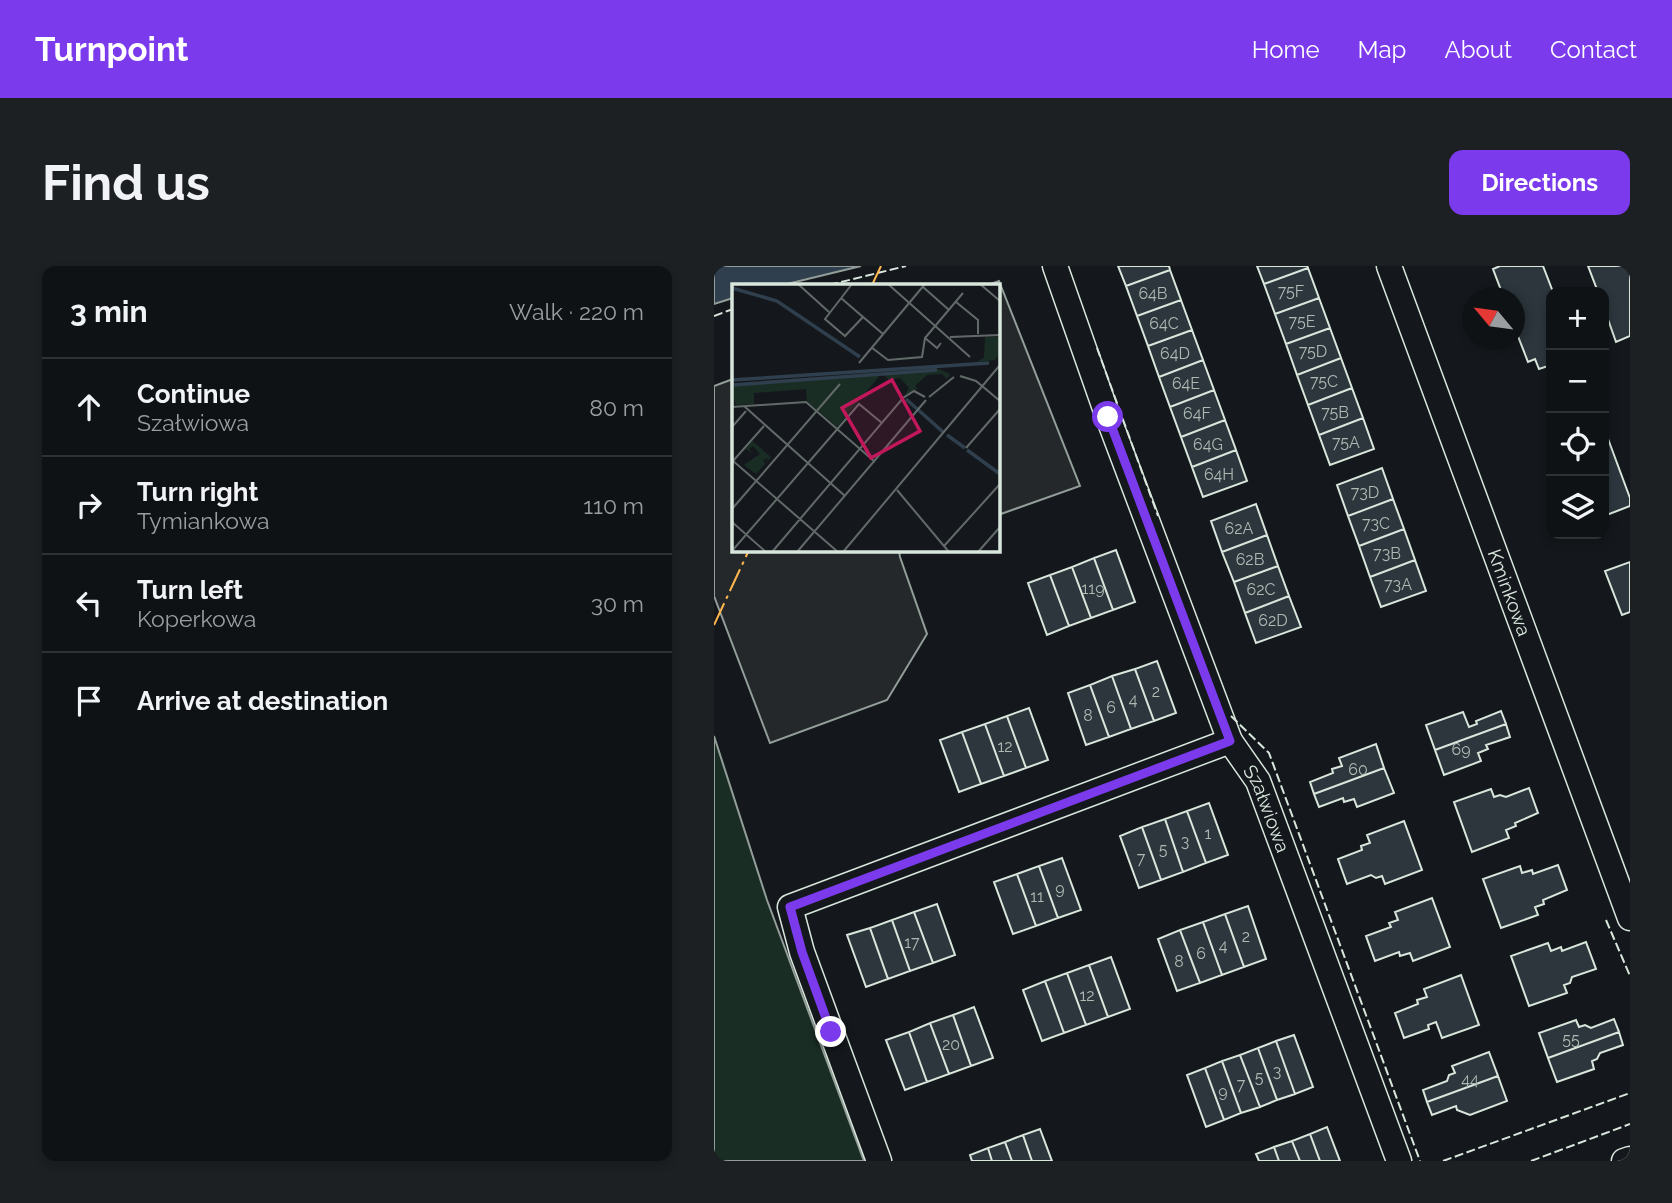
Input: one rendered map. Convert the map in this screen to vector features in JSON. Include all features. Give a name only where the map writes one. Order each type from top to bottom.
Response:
[{"type":"street","name":"Szałwiowa","points":[[1055,266],[1108,417],[1230,741],[1258,781],[1399,1161]]},
{"type":"street","name":"Kminkowa","points":[[1389,266],[1630,918]]},
{"type":"street","points":[[879,1161],[802,952],[790,907],[1230,741]]},
{"type":"street","points":[[1624,1161],[1630,1159]]},
{"type":"green space","points":[[714,736],[767,900],[864,1161],[714,1161]]},
{"type":"shaded area","points":[[999,281],[1080,486],[999,515],[999,284],[991,284]]},
{"type":"shaded area","points":[[732,379],[732,551],[899,551],[927,634],[887,700],[770,743],[714,596],[714,386]]},
{"type":"water","points":[[714,266],[861,266],[787,284],[732,284],[732,298],[714,304]]},
{"type":"building","points":[[1118,266],[1169,266],[1170,270],[1126,286]]},
{"type":"building","points":[[1257,266],[1307,266],[1308,268],[1264,284]]},
{"type":"building","points":[[1500,266],[1543,266],[1551,287],[1546,287],[1546,367],[1539,369],[1535,359],[1528,362],[1523,350],[1525,287],[1500,287],[1493,269]]},
{"type":"building","points":[[1588,266],[1630,266],[1630,336],[1616,342],[1609,322],[1609,287],[1596,287]]},
{"type":"building","points":[[1308,268],[1319,298],[1275,314],[1264,284]]},
{"type":"building","points":[[1170,270],[1181,300],[1137,316],[1126,286]]},
{"type":"building","points":[[1319,298],[1330,328],[1286,344],[1275,314]]},
{"type":"building","points":[[1181,300],[1192,330],[1148,346],[1137,316]]},
{"type":"building","points":[[1330,328],[1341,358],[1297,375],[1286,344]]},
{"type":"building","points":[[1192,330],[1203,360],[1159,377],[1148,346]]},
{"type":"building","points":[[1341,358],[1352,388],[1308,405],[1297,375]]},
{"type":"building","points":[[1203,360],[1214,390],[1170,407],[1159,377]]},
{"type":"building","points":[[1352,388],[1363,418],[1319,435],[1308,405]]},
{"type":"building","points":[[1214,390],[1225,420],[1181,437],[1170,407]]},
{"type":"building","points":[[1363,418],[1374,449],[1330,465],[1319,435]]},
{"type":"building","points":[[1225,420],[1236,450],[1192,467],[1181,437]]},
{"type":"building","points":[[1609,441],[1630,498],[1630,506],[1609,514]]},
{"type":"building","points":[[1236,450],[1247,481],[1203,497],[1192,467]]},
{"type":"building","points":[[1382,468],[1393,499],[1348,516],[1337,485]]},
{"type":"building","points":[[1393,499],[1404,529],[1359,546],[1348,516]]},
{"type":"building","points":[[1256,504],[1267,535],[1222,552],[1211,521]]},
{"type":"building","points":[[1404,529],[1415,560],[1370,577],[1359,546]]},
{"type":"building","points":[[1267,535],[1278,566],[1234,582],[1222,552]]},
{"type":"building","points":[[1116,550],[1135,602],[1113,610],[1094,558]]},
{"type":"building","points":[[1094,558],[1113,610],[1091,618],[1072,567]]},
{"type":"building","points":[[1415,560],[1426,591],[1381,607],[1370,577]]},
{"type":"building","points":[[1630,562],[1630,612],[1622,615],[1605,571]]},
{"type":"building","points":[[1278,566],[1289,596],[1245,613],[1234,582]]},
{"type":"building","points":[[1072,567],[1091,618],[1069,626],[1050,575]]},
{"type":"building","points":[[1050,575],[1069,626],[1047,635],[1028,583]]},
{"type":"building","points":[[1289,596],[1301,627],[1256,643],[1245,613]]},
{"type":"building","points":[[1157,661],[1176,713],[1154,721],[1135,669]]},
{"type":"building","points":[[1135,669],[1154,721],[1131,729],[1112,676]]},
{"type":"building","points":[[1112,676],[1131,729],[1109,737],[1090,685]]},
{"type":"building","points":[[1090,685],[1109,737],[1086,745],[1068,693]]},
{"type":"building","points":[[1029,708],[1048,760],[1026,768],[1007,716]]},
{"type":"building","points":[[1501,711],[1506,724],[1435,750],[1426,725],[1463,712],[1469,727],[1477,724],[1476,721]]},
{"type":"building","points":[[1007,716],[1026,768],[1004,776],[985,724]]},
{"type":"building","points":[[985,724],[1004,776],[981,784],[962,732]]},
{"type":"building","points":[[1506,724],[1510,737],[1486,745],[1488,749],[1478,753],[1481,761],[1444,775],[1435,750]]},
{"type":"building","points":[[962,732],[981,784],[959,792],[940,740]]},
{"type":"building","points":[[1376,744],[1384,768],[1314,794],[1310,782],[1333,773],[1332,769],[1342,766],[1339,758]]},
{"type":"building","points":[[1384,768],[1394,793],[1357,807],[1354,799],[1344,802],[1343,798],[1319,807],[1314,794]]},
{"type":"building","points":[[1529,788],[1538,813],[1506,830],[1509,838],[1472,852],[1454,802],[1491,789],[1494,797],[1506,797]]},
{"type":"building","points":[[1209,803],[1228,855],[1206,863],[1187,811]]},
{"type":"building","points":[[1187,811],[1206,863],[1183,872],[1165,819]]},
{"type":"building","points":[[1165,819],[1183,872],[1161,880],[1142,827]]},
{"type":"building","points":[[1404,821],[1422,870],[1385,884],[1382,876],[1376,878],[1371,875],[1347,884],[1338,859],[1362,850],[1361,846],[1370,843],[1367,835]]},
{"type":"building","points":[[1142,827],[1161,880],[1139,888],[1120,836]]},
{"type":"building","points":[[1062,858],[1081,910],[1058,918],[1039,866]]},
{"type":"building","points":[[1558,865],[1567,890],[1543,900],[1544,904],[1535,907],[1538,915],[1501,928],[1483,879],[1520,866],[1522,873],[1532,870],[1533,874]]},
{"type":"building","points":[[1039,866],[1058,918],[1036,926],[1017,874]]},
{"type":"building","points":[[1017,874],[1036,926],[1013,934],[994,882]]},
{"type":"building","points":[[1432,898],[1450,947],[1413,961],[1410,953],[1400,956],[1399,952],[1375,961],[1366,936],[1391,927],[1389,923],[1398,920],[1395,912]]},
{"type":"building","points":[[937,904],[955,955],[933,963],[914,912]]},
{"type":"building","points":[[1248,906],[1266,959],[1244,967],[1225,914]]},
{"type":"building","points":[[914,912],[933,963],[910,971],[892,920]]},
{"type":"building","points":[[1225,914],[1244,967],[1222,975],[1203,922]]},
{"type":"building","points":[[892,920],[910,971],[888,979],[870,928]]},
{"type":"building","points":[[1203,922],[1222,975],[1200,983],[1180,930]]},
{"type":"building","points":[[870,928],[888,979],[866,987],[847,935]]},
{"type":"building","points":[[1180,930],[1200,983],[1177,991],[1158,939]]},
{"type":"building","points":[[1586,942],[1596,969],[1572,977],[1570,983],[1564,985],[1567,993],[1529,1006],[1511,956],[1548,943],[1551,951],[1561,947],[1562,951]]},
{"type":"building","points":[[1111,957],[1130,1009],[1108,1017],[1089,965]]},
{"type":"building","points":[[1089,965],[1108,1017],[1086,1025],[1067,973]]},
{"type":"building","points":[[1067,973],[1086,1025],[1064,1033],[1045,981]]},
{"type":"building","points":[[1461,975],[1479,1025],[1442,1038],[1436,1022],[1428,1025],[1429,1029],[1404,1038],[1395,1013],[1418,1004],[1417,1000],[1427,997],[1424,989]]},
{"type":"building","points":[[1045,981],[1064,1033],[1042,1041],[1023,990]]},
{"type":"building","points":[[974,1007],[993,1058],[971,1066],[953,1015]]},
{"type":"building","points":[[953,1015],[971,1066],[949,1074],[930,1023]]},
{"type":"building","points":[[1614,1019],[1619,1032],[1548,1058],[1539,1033],[1576,1020],[1579,1027],[1585,1025],[1591,1028]]},
{"type":"building","points":[[930,1023],[949,1074],[927,1082],[909,1032]]},
{"type":"building","points":[[909,1032],[927,1082],[905,1090],[886,1040]]},
{"type":"building","points":[[1619,1032],[1623,1045],[1600,1053],[1597,1059],[1592,1061],[1594,1069],[1557,1082],[1548,1058]]},
{"type":"building","points":[[1294,1035],[1313,1087],[1295,1094],[1276,1041]]},
{"type":"building","points":[[1276,1041],[1295,1094],[1277,1100],[1258,1048]]},
{"type":"building","points":[[1258,1048],[1277,1100],[1260,1107],[1240,1055]]},
{"type":"building","points":[[1489,1052],[1498,1076],[1427,1102],[1423,1090],[1447,1081],[1449,1075],[1455,1073],[1452,1066]]},
{"type":"building","points":[[1240,1055],[1260,1107],[1241,1113],[1222,1061]]},
{"type":"building","points":[[1222,1061],[1241,1113],[1224,1120],[1205,1068]]},
{"type":"building","points":[[1205,1068],[1224,1120],[1206,1127],[1187,1075]]},
{"type":"building","points":[[1498,1076],[1507,1101],[1470,1115],[1457,1110],[1456,1106],[1432,1115],[1427,1102]]},
{"type":"building","points":[[1327,1127],[1340,1161],[1320,1161],[1310,1134]]},
{"type":"building","points":[[1040,1129],[1052,1161],[1032,1161],[1023,1135]]},
{"type":"building","points":[[1310,1134],[1320,1161],[1300,1161],[1292,1141]]},
{"type":"building","points":[[1023,1135],[1032,1161],[1012,1161],[1005,1142]]},
{"type":"building","points":[[1292,1141],[1300,1161],[1279,1161],[1274,1147]]},
{"type":"building","points":[[1005,1142],[1012,1161],[992,1161],[988,1148]]},
{"type":"building","points":[[1274,1147],[1279,1161],[1259,1161],[1256,1154]]},
{"type":"building","points":[[988,1148],[992,1161],[972,1161],[970,1155]]},
{"type":"fence","points":[[833,284],[906,266]]},
{"type":"fence","points":[[714,316],[732,309]]},
{"type":"fence","points":[[1097,348],[1158,516]]},
{"type":"fence","points":[[1231,716],[1269,753],[1420,1161]]},
{"type":"fence","points":[[1606,920],[1630,976]]},
{"type":"fence","points":[[1443,1161],[1630,1093]]},
{"type":"fence","points":[[1531,1161],[1630,1124]]},
{"type":"power","points":[[872,284],[881,266]]},
{"type":"power","points":[[714,625],[749,551]]},
{"type":"route","points":[[831,1032],[802,952],[790,907],[1230,741],[1108,417]]}]
